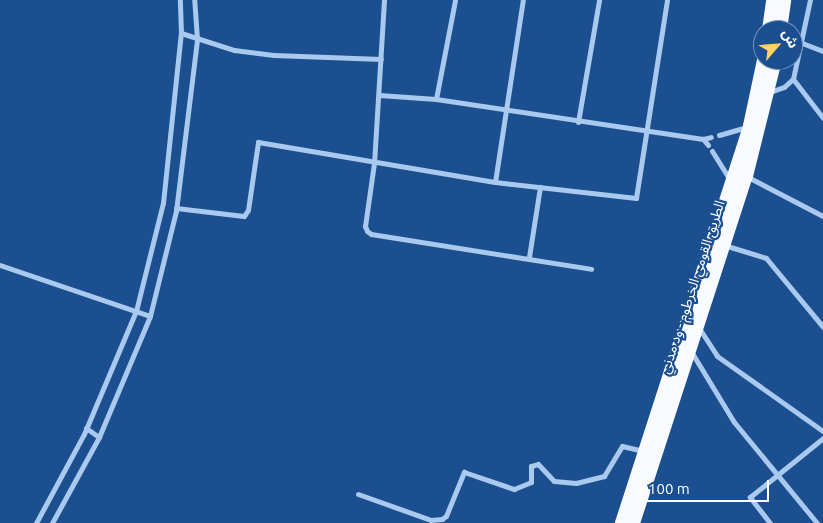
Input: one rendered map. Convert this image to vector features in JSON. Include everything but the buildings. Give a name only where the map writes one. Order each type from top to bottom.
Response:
[{"type":"highway","points":[[770,20],[773,0]]},
{"type":"highway","points":[[781,20],[784,0]]},
{"type":"highway","name":"الطريق القومي الخرطوم - ود مدني","points":[[622,523],[750,126],[762,70]]},
{"type":"highway","name":"الطريق القومي الخرطوم - ود مدني","points":[[633,523],[746,176],[774,70]]},
{"type":"street","points":[[36,523],[86,428],[136,311],[162,203],[182,33],[180,0]]},
{"type":"street","points":[[52,523],[99,437],[150,316],[176,208],[197,40],[194,0]]},
{"type":"street","points":[[384,0],[374,163],[365,226],[371,234],[529,257],[591,269]]},
{"type":"street","points":[[436,99],[456,0]]},
{"type":"street","points":[[495,182],[523,0]]},
{"type":"street","points":[[578,122],[599,0]]},
{"type":"street","points":[[176,208],[244,216],[248,210],[258,142],[495,182],[636,198],[649,131],[667,0]]},
{"type":"street","points":[[803,38],[810,0]]},
{"type":"street","points":[[182,33],[197,40],[234,50],[274,55],[381,59]]},
{"type":"street","points":[[803,43],[823,51]]},
{"type":"street","points":[[769,92],[784,87],[793,79],[795,70]]},
{"type":"street","points":[[793,79],[823,118]]},
{"type":"street","points":[[379,94],[436,99],[578,122],[703,139],[711,137]]},
{"type":"street","points":[[719,135],[750,126]]},
{"type":"street","points":[[703,139],[708,146]]},
{"type":"street","points":[[712,151],[732,183]]},
{"type":"street","points":[[746,176],[823,216]]},
{"type":"street","points":[[529,257],[540,187]]},
{"type":"street","points":[[723,245],[766,258],[823,327]]},
{"type":"street","points":[[0,265],[150,316]]},
{"type":"street","points":[[697,325],[717,356],[823,431]]},
{"type":"street","points":[[689,349],[734,422],[778,475],[813,522]]},
{"type":"street","points":[[86,428],[99,437]]},
{"type":"street","points":[[770,523],[750,497],[823,438]]},
{"type":"street","points":[[358,494],[429,521],[446,516],[464,472],[514,489],[531,482],[531,466],[538,464],[554,481],[576,483],[604,476],[617,451],[622,446],[644,451]]}]
